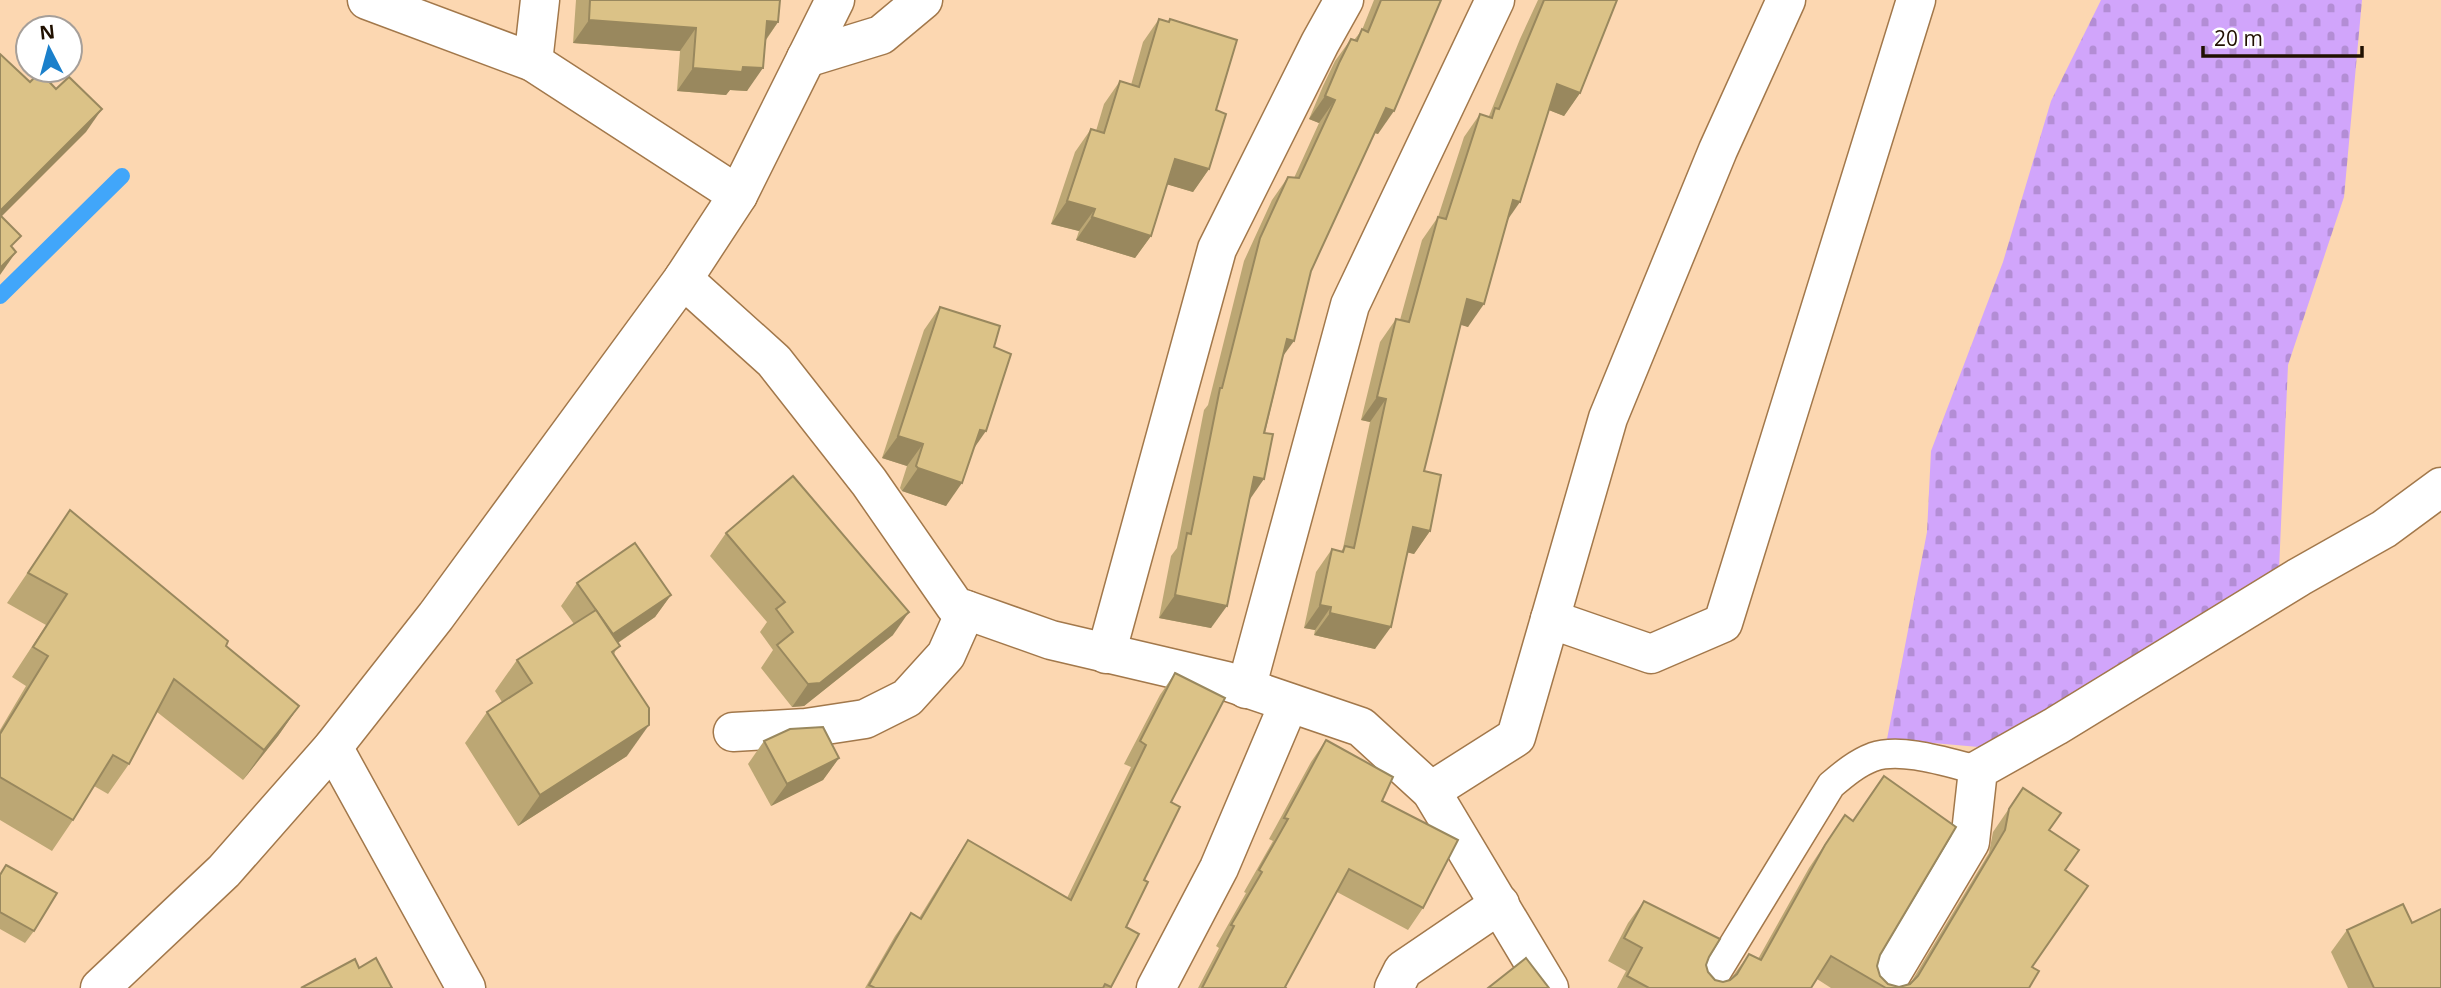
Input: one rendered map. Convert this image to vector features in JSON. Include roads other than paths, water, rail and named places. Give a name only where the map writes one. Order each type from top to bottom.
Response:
[{"type":"street","points":[[367,0],[533,62],[738,195]]},
{"type":"street","points":[[533,62],[540,0]]},
{"type":"street","points":[[100,988],[224,871],[333,747],[436,616],[683,279],[738,195],[835,0]]},
{"type":"street","points":[[806,58],[881,35],[923,0]]},
{"type":"street","points":[[1106,654],[1217,249],[1344,0]]},
{"type":"street","points":[[1246,689],[1350,305],[1495,0]]},
{"type":"street","points":[[1432,791],[1517,737],[1608,418],[1718,150],[1786,0]]},
{"type":"street","points":[[1550,619],[1651,654],[1723,623],[1916,0]]},
{"type":"street","points":[[683,279],[774,361],[869,482],[955,606],[1051,640],[1226,681],[1361,727],[1432,791],[1549,988]]},
{"type":"street","points":[[1883,988],[1970,842],[1978,770],[2384,529],[2441,487]]},
{"type":"street","points":[[733,732],[806,728],[865,719],[907,698],[946,655],[966,610]]},
{"type":"street","points":[[1156,988],[1219,868],[1289,703]]},
{"type":"street","points":[[333,747],[466,988]]},
{"type":"street","points":[[1394,988],[1403,970],[1500,904]]},
{"type":"lane","points":[[1707,988],[1831,785],[1852,767],[1875,756],[1895,754],[1934,759],[1978,770]]},
{"type":"waterway","points":[[0,296],[122,176]]}]
